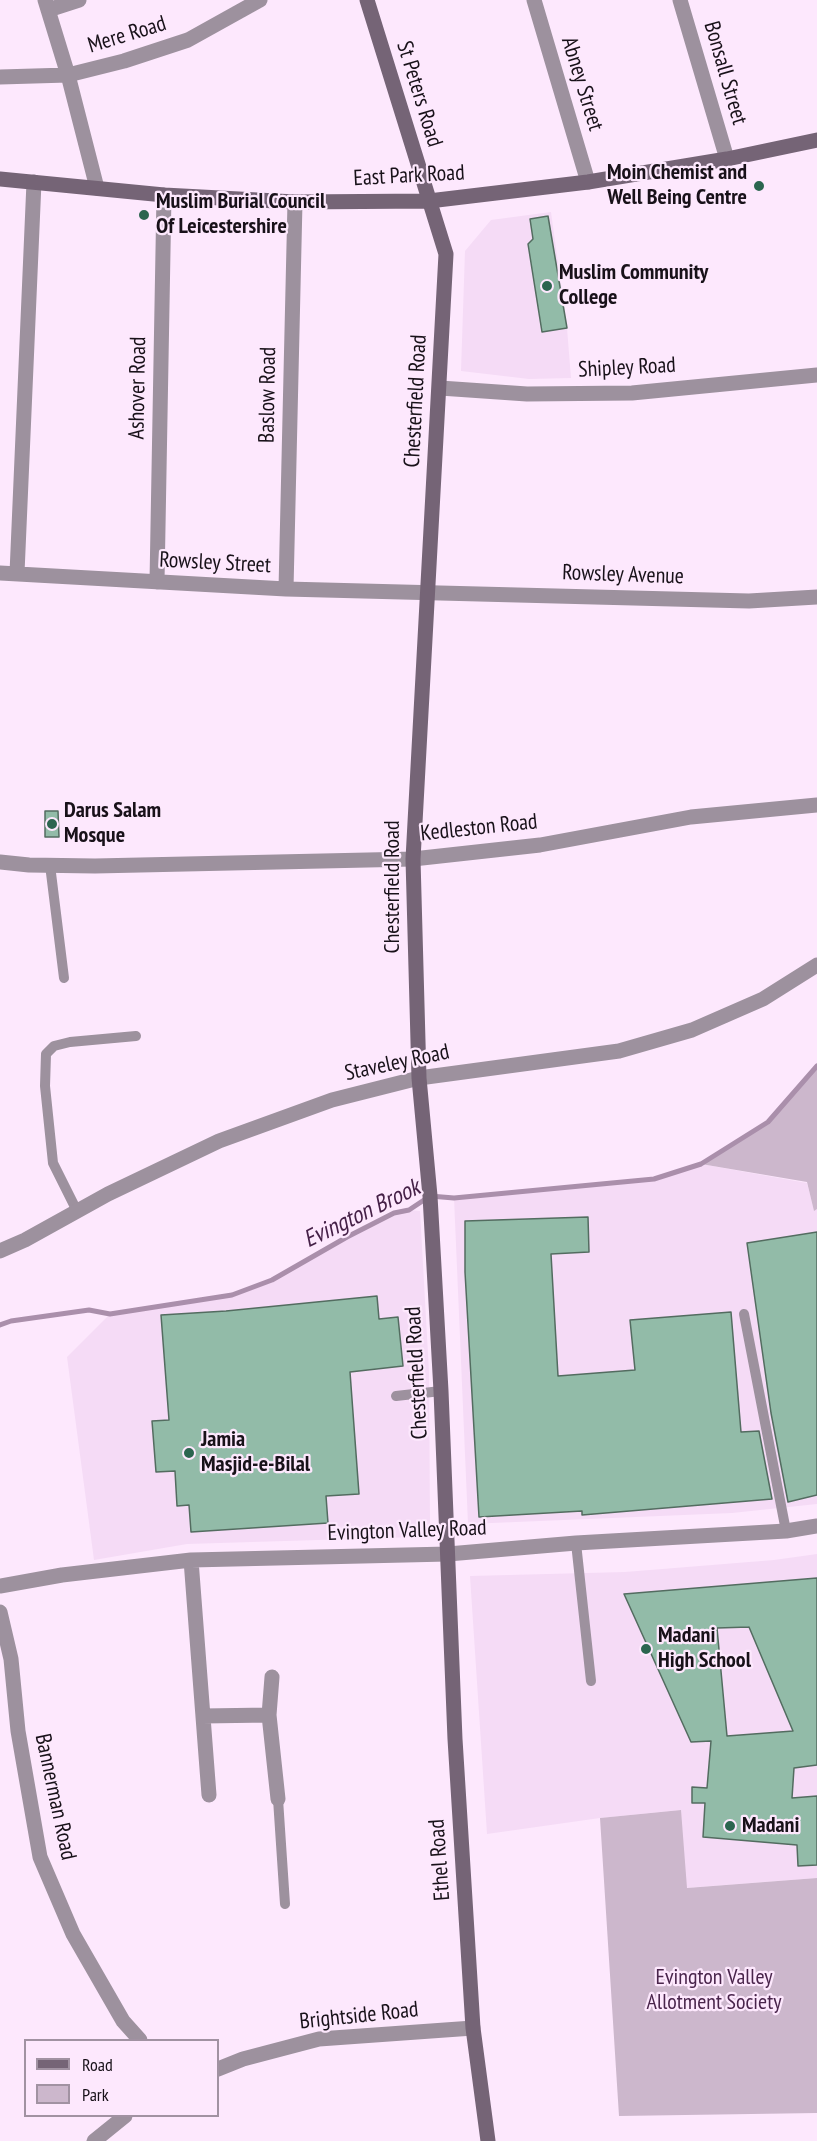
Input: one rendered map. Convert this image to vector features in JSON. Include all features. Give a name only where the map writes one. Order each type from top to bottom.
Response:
[{"type":"street","points":[[46,5],[79,0]]},
{"type":"street","name":"Mere Road","points":[[0,77],[68,75],[124,61],[188,40],[260,0]]},
{"type":"street","name":"St Peters Road","points":[[367,0],[429,201]]},
{"type":"street","name":"Abney Street","points":[[534,0],[588,182]]},
{"type":"street","name":"Bonsall Street","points":[[680,0],[727,159]]},
{"type":"street","name":"Mere Road","points":[[46,5],[68,75],[97,188]]},
{"type":"street","name":"East Park Road","points":[[0,179],[164,195],[295,202],[429,201],[588,182],[727,159],[817,140]]},
{"type":"street","points":[[17,573],[33,182]]},
{"type":"street","name":"Ashover Road","points":[[157,582],[164,195]]},
{"type":"street","name":"Chesterfield Road","points":[[429,201],[446,254],[413,859],[419,1078],[430,1196],[449,1576]]},
{"type":"street","name":"Baslow Road","points":[[286,589],[295,202]]},
{"type":"street","name":"Shipley Road","points":[[440,388],[527,394],[632,393],[817,375]]},
{"type":"street","name":"Rowsley Street","points":[[0,573],[286,589],[428,591]]},
{"type":"street","name":"Rowsley Avenue","points":[[428,591],[748,602],[817,597]]},
{"type":"street","name":"Kedleston Road","points":[[0,862],[95,867],[413,859],[540,845],[691,817],[817,805]]},
{"type":"street","name":"Staveley Road","points":[[0,1251],[25,1240],[108,1194],[219,1141],[332,1100],[419,1078],[618,1051],[702,1026],[763,999],[817,966]]},
{"type":"street","name":"Evington Valley Road","points":[[0,1587],[62,1575],[191,1560],[448,1554],[576,1543],[786,1531],[817,1526]]},
{"type":"street","points":[[191,1560],[209,1795]]},
{"type":"street","name":"Ethel Road","points":[[449,1576],[455,1739],[473,2028],[488,2141]]},
{"type":"street","name":"Bannerman Road","points":[[0,1612],[11,1659],[18,1731],[40,1857],[73,1934],[123,2021],[139,2039]]},
{"type":"street","points":[[272,1677],[269,1715],[278,1799]]},
{"type":"street","points":[[203,1716],[269,1715]]},
{"type":"street","name":"Brightside Road","points":[[219,2069],[243,2059],[319,2039],[473,2028]]},
{"type":"street","points":[[94,2141],[123,2117]]},
{"type":"lane","points":[[50,866],[64,978]]},
{"type":"lane","points":[[77,1211],[53,1163],[45,1086],[46,1054],[54,1046],[70,1042],[136,1036]]},
{"type":"lane","points":[[744,1314],[786,1531]]},
{"type":"lane","points":[[396,1396],[441,1391]]},
{"type":"lane","points":[[576,1543],[591,1681]]},
{"type":"lane","points":[[278,1799],[285,1904]]},
{"type":"shaded area","points":[[551,212],[567,328],[571,378],[529,379],[461,371],[465,251],[491,220]]},
{"type":"shaded area","points":[[701,1164],[807,1183],[814,1210],[817,1209],[817,1504],[732,1513],[468,1524],[454,1198],[654,1179]]},
{"type":"shaded area","points":[[409,1210],[420,1211],[429,1372],[430,1525],[416,1537],[187,1544],[94,1560],[67,1357],[110,1314],[232,1295],[272,1280],[347,1237],[394,1213]]},
{"type":"shaded area","name":"Madani High School","points":[[817,1554],[817,1878],[686,1888],[680,1810],[600,1818],[487,1834],[470,1576],[625,1572],[774,1560]]},
{"type":"green space","points":[[817,1066],[817,1209],[814,1211],[807,1182],[701,1164],[768,1122]]},
{"type":"green space","name":"Evington Valley Allotment Society","points":[[681,1810],[687,1888],[817,1878],[817,2113],[619,2116],[600,1818]]},
{"type":"building","name":"Muslim Community College","points":[[548,216],[567,328],[542,332],[528,244],[533,239],[530,219]]},
{"type":"building","name":"Darus Salam Mosque","points":[[45,811],[58,811],[59,837],[45,837]]},
{"type":"building","points":[[588,1217],[589,1252],[551,1254],[558,1376],[635,1370],[630,1320],[731,1312],[741,1432],[759,1431],[772,1499],[582,1515],[582,1511],[479,1517],[465,1272],[465,1221]]},
{"type":"building","points":[[817,1232],[817,1495],[788,1502],[771,1413],[747,1243]]},
{"type":"building","points":[[377,1296],[379,1319],[398,1317],[403,1366],[350,1372],[359,1494],[326,1496],[328,1523],[191,1532],[189,1505],[177,1506],[175,1471],[156,1472],[152,1421],[169,1420],[161,1315]]},
{"type":"building","points":[[817,1578],[817,1765],[794,1768],[792,1798],[817,1796],[817,1865],[798,1866],[797,1845],[703,1837],[705,1803],[692,1803],[692,1787],[707,1788],[711,1741],[691,1742],[624,1594]],"holes":[[[749,1627],[793,1731],[727,1736],[717,1628]]]},
{"type":"waterway","name":"Evington Brook","points":[[0,1325],[11,1321],[89,1310],[110,1314],[232,1295],[272,1280],[347,1237],[394,1213],[409,1210],[430,1196],[454,1198],[654,1179],[701,1164],[768,1122],[817,1066]]},
{"type":"place","name":"Moin Chemist and Well Being Centre","points":[[759,186]]},
{"type":"place","name":"Muslim Burial Council Of Leicestershire","points":[[144,215]]},
{"type":"place","name":"Muslim Community College","points":[[547,286]]},
{"type":"place","name":"Darus Salam Mosque","points":[[52,824]]},
{"type":"place","name":"Jamia Masjid-e-Bilal","points":[[189,1453]]},
{"type":"place","name":"Madani High School","points":[[646,1649]]},
{"type":"place","name":"Madani","points":[[730,1826]]}]
